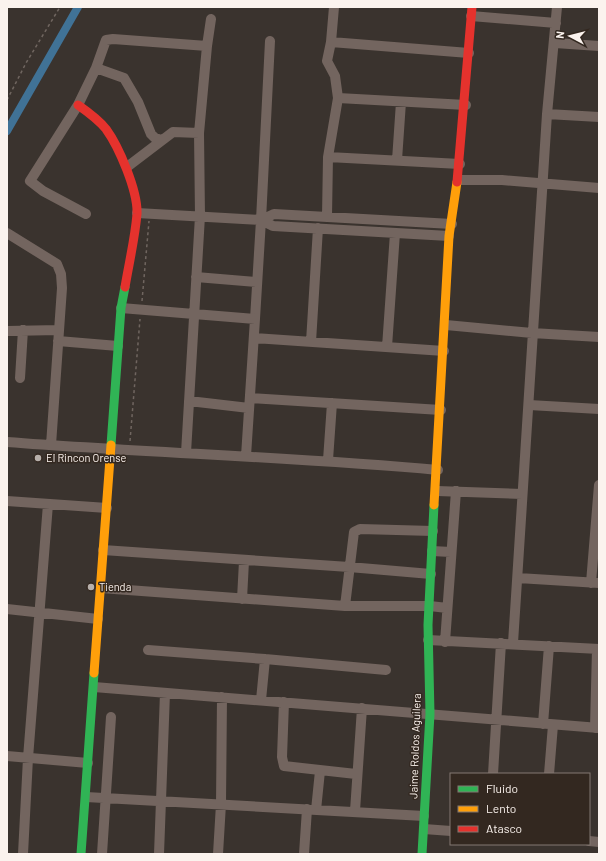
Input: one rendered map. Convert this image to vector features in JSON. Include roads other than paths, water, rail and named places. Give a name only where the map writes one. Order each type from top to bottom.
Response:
[{"type":"street","points":[[327,216],[328,157],[338,98],[335,76],[327,61],[331,42],[334,7]]},
{"type":"street","points":[[513,643],[542,184],[557,7]]},
{"type":"street","points":[[472,12],[556,23]]},
{"type":"street","name":"Jaime Roldos Aguilera","points":[[422,854],[430,714],[428,640],[432,551],[438,470],[450,236],[466,105],[472,12]]},
{"type":"street","points":[[186,453],[200,216],[199,133],[211,19]]},
{"type":"street","points":[[86,214],[30,181],[78,105],[96,68],[106,40],[207,46]]},
{"type":"street","points":[[246,456],[261,220],[270,41]]},
{"type":"street","points":[[331,42],[469,53]]},
{"type":"street","points":[[555,43],[599,46]]},
{"type":"street","points":[[96,68],[124,78],[138,102],[151,134],[155,138],[162,140]]},
{"type":"street","points":[[338,98],[466,105]]},
{"type":"street","points":[[398,160],[401,102]]},
{"type":"street","points":[[78,105],[99,120],[119,150],[127,167],[136,200],[137,213],[121,308],[82,854]]},
{"type":"street","points":[[547,114],[599,117]]},
{"type":"street","points":[[127,167],[173,132],[199,133]]},
{"type":"street","points":[[328,157],[460,164]]},
{"type":"street","points":[[458,180],[502,180],[599,188]]},
{"type":"street","points":[[137,213],[261,220],[273,226],[450,236]]},
{"type":"street","points":[[261,220],[274,214],[452,224]]},
{"type":"street","points":[[311,342],[318,228]]},
{"type":"street","points":[[7,232],[57,264],[62,280],[60,330],[51,445]]},
{"type":"street","points":[[387,347],[395,233]]},
{"type":"street","points":[[196,277],[257,282]]},
{"type":"street","points":[[121,308],[255,319]]},
{"type":"street","points":[[446,325],[532,333],[599,337]]},
{"type":"street","points":[[20,378],[23,330]]},
{"type":"street","points":[[7,331],[60,330]]},
{"type":"street","points":[[254,338],[444,351]]},
{"type":"street","points":[[58,341],[118,346]]},
{"type":"street","points":[[189,401],[332,404],[441,410]]},
{"type":"street","points":[[328,460],[332,404]]},
{"type":"street","points":[[529,405],[599,409]]},
{"type":"street","points":[[7,442],[111,450],[328,460],[438,470]]},
{"type":"street","points":[[518,578],[595,583],[599,485]]},
{"type":"street","points":[[436,490],[522,494]]},
{"type":"street","points":[[445,642],[456,491]]},
{"type":"street","points":[[7,501],[106,508]]},
{"type":"street","points":[[24,854],[28,758],[48,504]]},
{"type":"street","points":[[345,606],[352,534],[356,531],[433,531]]},
{"type":"street","points":[[103,550],[431,574]]},
{"type":"street","points":[[432,551],[451,552]]},
{"type":"street","points":[[242,599],[244,561]]},
{"type":"street","points":[[101,588],[345,606],[430,606],[447,608]]},
{"type":"street","points":[[7,609],[98,619]]},
{"type":"street","points":[[94,687],[597,728],[598,649],[513,643],[445,642],[428,640]]},
{"type":"street","points":[[493,773],[501,643]]},
{"type":"street","points":[[549,646],[549,773]]},
{"type":"street","points":[[148,650],[386,670]]},
{"type":"street","points":[[261,700],[265,659]]},
{"type":"street","points":[[159,854],[165,693]]},
{"type":"street","points":[[218,854],[221,804],[222,697]]},
{"type":"street","points":[[284,702],[283,764],[289,767],[356,774]]},
{"type":"street","points":[[354,811],[362,708]]},
{"type":"street","points":[[102,854],[111,717]]},
{"type":"street","points":[[7,756],[88,763]]},
{"type":"street","points":[[304,854],[320,770]]},
{"type":"street","points":[[86,797],[424,816]]},
{"type":"street","points":[[424,829],[450,831]]},
{"type":"waterway","points":[[7,131],[78,7]]},
{"type":"place","name":"El Rincon Orense","points":[[38,458]]},
{"type":"place","name":"Tienda","points":[[91,587]]}]
